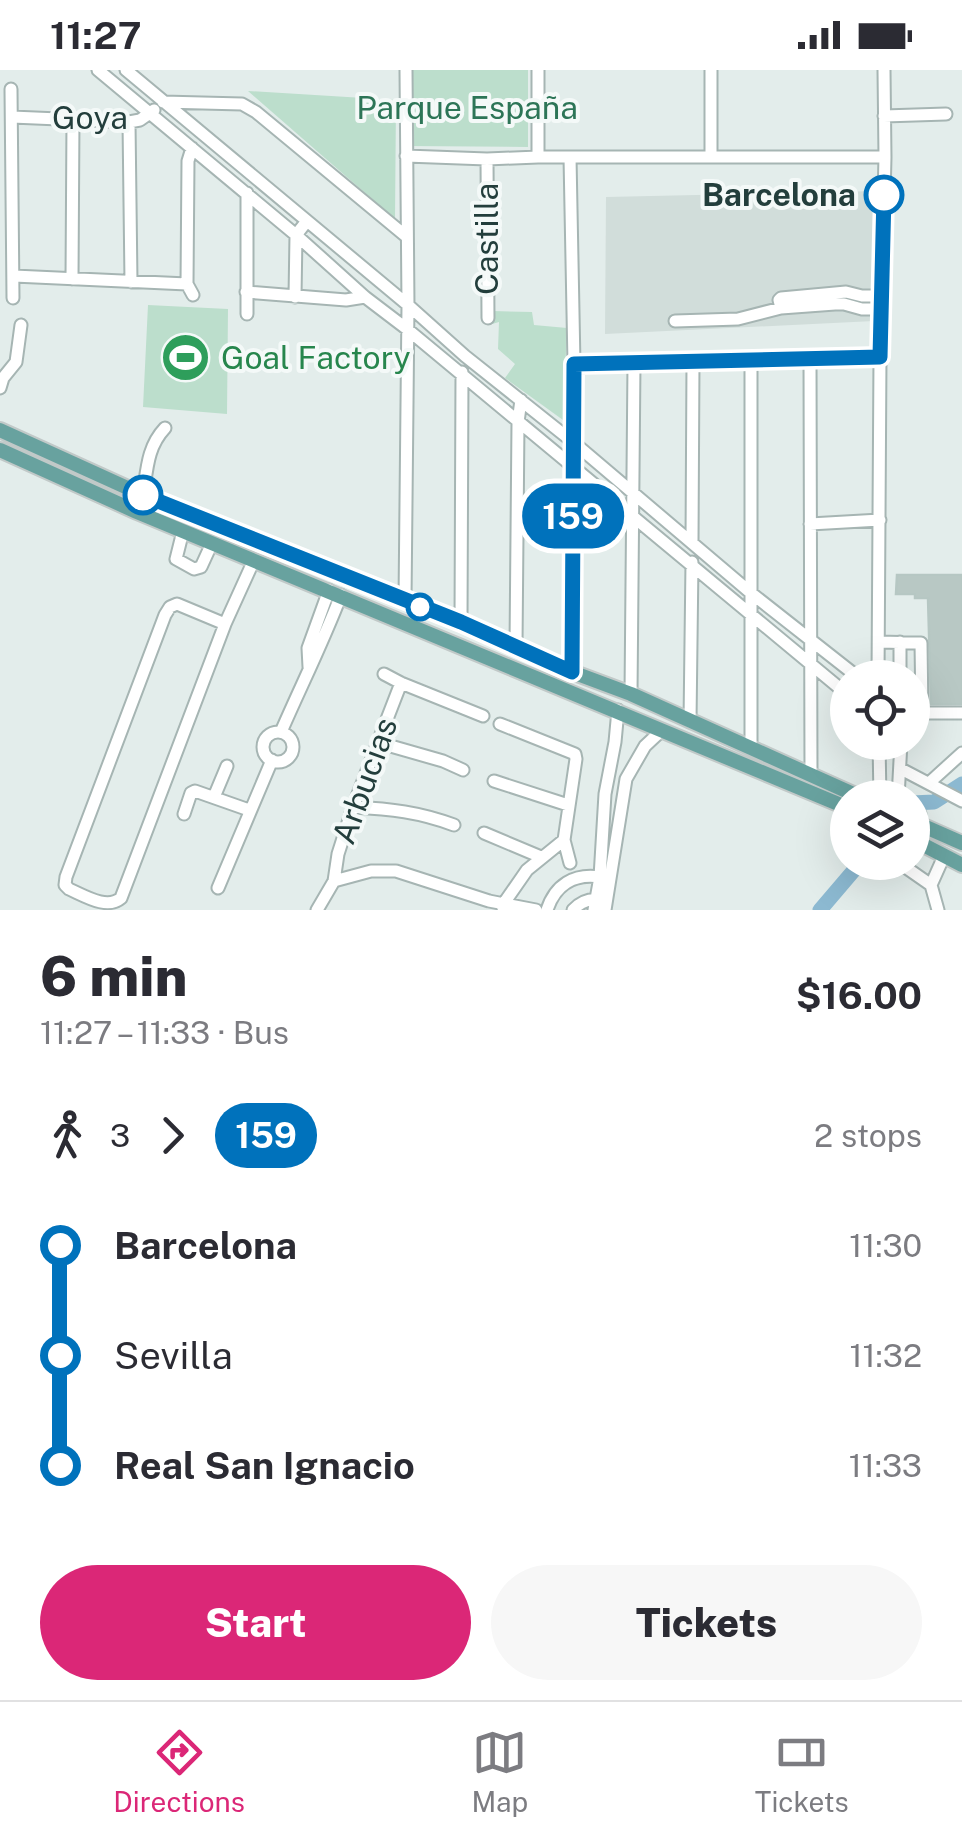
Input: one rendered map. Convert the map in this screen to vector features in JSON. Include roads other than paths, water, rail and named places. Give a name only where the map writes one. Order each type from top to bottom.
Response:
[{"type":"main road","points":[[0,430],[143,495],[631,694],[830,783]]},
{"type":"main road","points":[[0,450],[830,803]]},
{"type":"main road","points":[[930,828],[960,840]]},
{"type":"main road","points":[[930,850],[962,865]]},
{"type":"street","points":[[98,70],[296,234],[365,297],[830,680]]},
{"type":"street","points":[[405,600],[406,70]]},
{"type":"street","points":[[538,70],[538,157]]},
{"type":"street","points":[[711,70],[711,156]]},
{"type":"street","points":[[878,660],[884,70]]},
{"type":"street","points":[[129,71],[465,356],[836,660]]},
{"type":"street","points":[[11,89],[13,298]]},
{"type":"street","points":[[163,102],[242,104],[406,236]]},
{"type":"street","name":"Goya","points":[[12,117],[130,122],[150,114],[163,102]]},
{"type":"street","points":[[884,116],[946,114]]},
{"type":"street","points":[[72,279],[73,119]]},
{"type":"street","points":[[130,122],[131,282]]},
{"type":"street","points":[[14,276],[190,289],[188,161],[192,148]]},
{"type":"street","points":[[406,156],[885,157]]},
{"type":"street","points":[[570,157],[574,364],[572,672]]},
{"type":"street","name":"Castilla","points":[[487,159],[488,318]]},
{"type":"street","points":[[246,314],[247,194],[258,180]]},
{"type":"street","points":[[295,296],[296,234],[307,221]]},
{"type":"street","points":[[246,292],[346,300],[365,297]]},
{"type":"street","points":[[675,321],[738,319],[781,308],[781,298],[846,292],[882,303]]},
{"type":"street","points":[[0,388],[16,362],[21,325]]},
{"type":"street","points":[[461,622],[461,376],[465,356]]},
{"type":"street","points":[[574,364],[880,357]]},
{"type":"street","points":[[810,358],[811,774]]},
{"type":"street","points":[[750,748],[752,360]]},
{"type":"street","points":[[690,722],[693,362]]},
{"type":"street","points":[[631,694],[634,363]]},
{"type":"street","points":[[516,646],[520,400]]},
{"type":"street","points":[[143,495],[150,450],[165,428]]},
{"type":"street","points":[[810,524],[880,520]]},
{"type":"street","points":[[183,530],[176,559],[194,569],[202,566],[212,543]]},
{"type":"street","points":[[225,624],[177,604],[165,615],[66,877],[69,890],[109,906],[121,898],[225,624],[254,560]]},
{"type":"street","points":[[281,732],[309,667],[308,648],[321,630],[335,592]]},
{"type":"street","points":[[879,642],[921,643],[920,660]]},
{"type":"street","points":[[900,642],[900,660]]},
{"type":"street","points":[[384,674],[483,716]]},
{"type":"street","name":"Arbucias","points":[[316,910],[334,881],[353,808],[401,683]]},
{"type":"street","points":[[600,905],[606,794],[618,710]]},
{"type":"street","points":[[930,713],[962,713]]},
{"type":"street","points":[[500,724],[575,754],[564,840],[570,863]]},
{"type":"street","points":[[281,732],[291,739],[292,751],[284,760],[272,760],[264,753],[264,742],[270,734],[281,732]]},
{"type":"street","points":[[600,905],[626,780],[646,746],[661,732]]},
{"type":"street","points":[[380,742],[464,770]]},
{"type":"street","points":[[934,786],[962,753]]},
{"type":"street","points":[[218,888],[272,760]]},
{"type":"street","points":[[900,780],[901,760]]},
{"type":"street","points":[[214,797],[227,766]]},
{"type":"street","points":[[901,769],[959,799]]},
{"type":"street","points":[[494,780],[568,805]]},
{"type":"street","points":[[184,814],[193,791],[249,810]]},
{"type":"street","points":[[353,808],[398,809],[425,814],[454,826]]},
{"type":"street","points":[[603,828],[618,829]]},
{"type":"street","points":[[484,833],[541,857]]},
{"type":"street","points":[[502,907],[527,870],[564,840]]},
{"type":"street","points":[[931,885],[944,856]]},
{"type":"street","points":[[334,881],[378,870],[396,871],[502,907],[536,910]]},
{"type":"street","points":[[547,910],[553,896],[567,882],[587,875],[600,877]]},
{"type":"street","points":[[924,880],[931,885],[938,910]]},
{"type":"street","points":[[573,910],[580,902],[600,905]]},
{"type":"waterway","points":[[930,802],[962,784]]},
{"type":"waterway","points":[[820,910],[846,880]]},
{"type":"place","name":"Barcelona","points":[[884,195]]},
{"type":"place","name":"Goal Factory","points":[[186,358]]},
{"type":"park label","name":"Parque España","points":[[467,108]]}]
